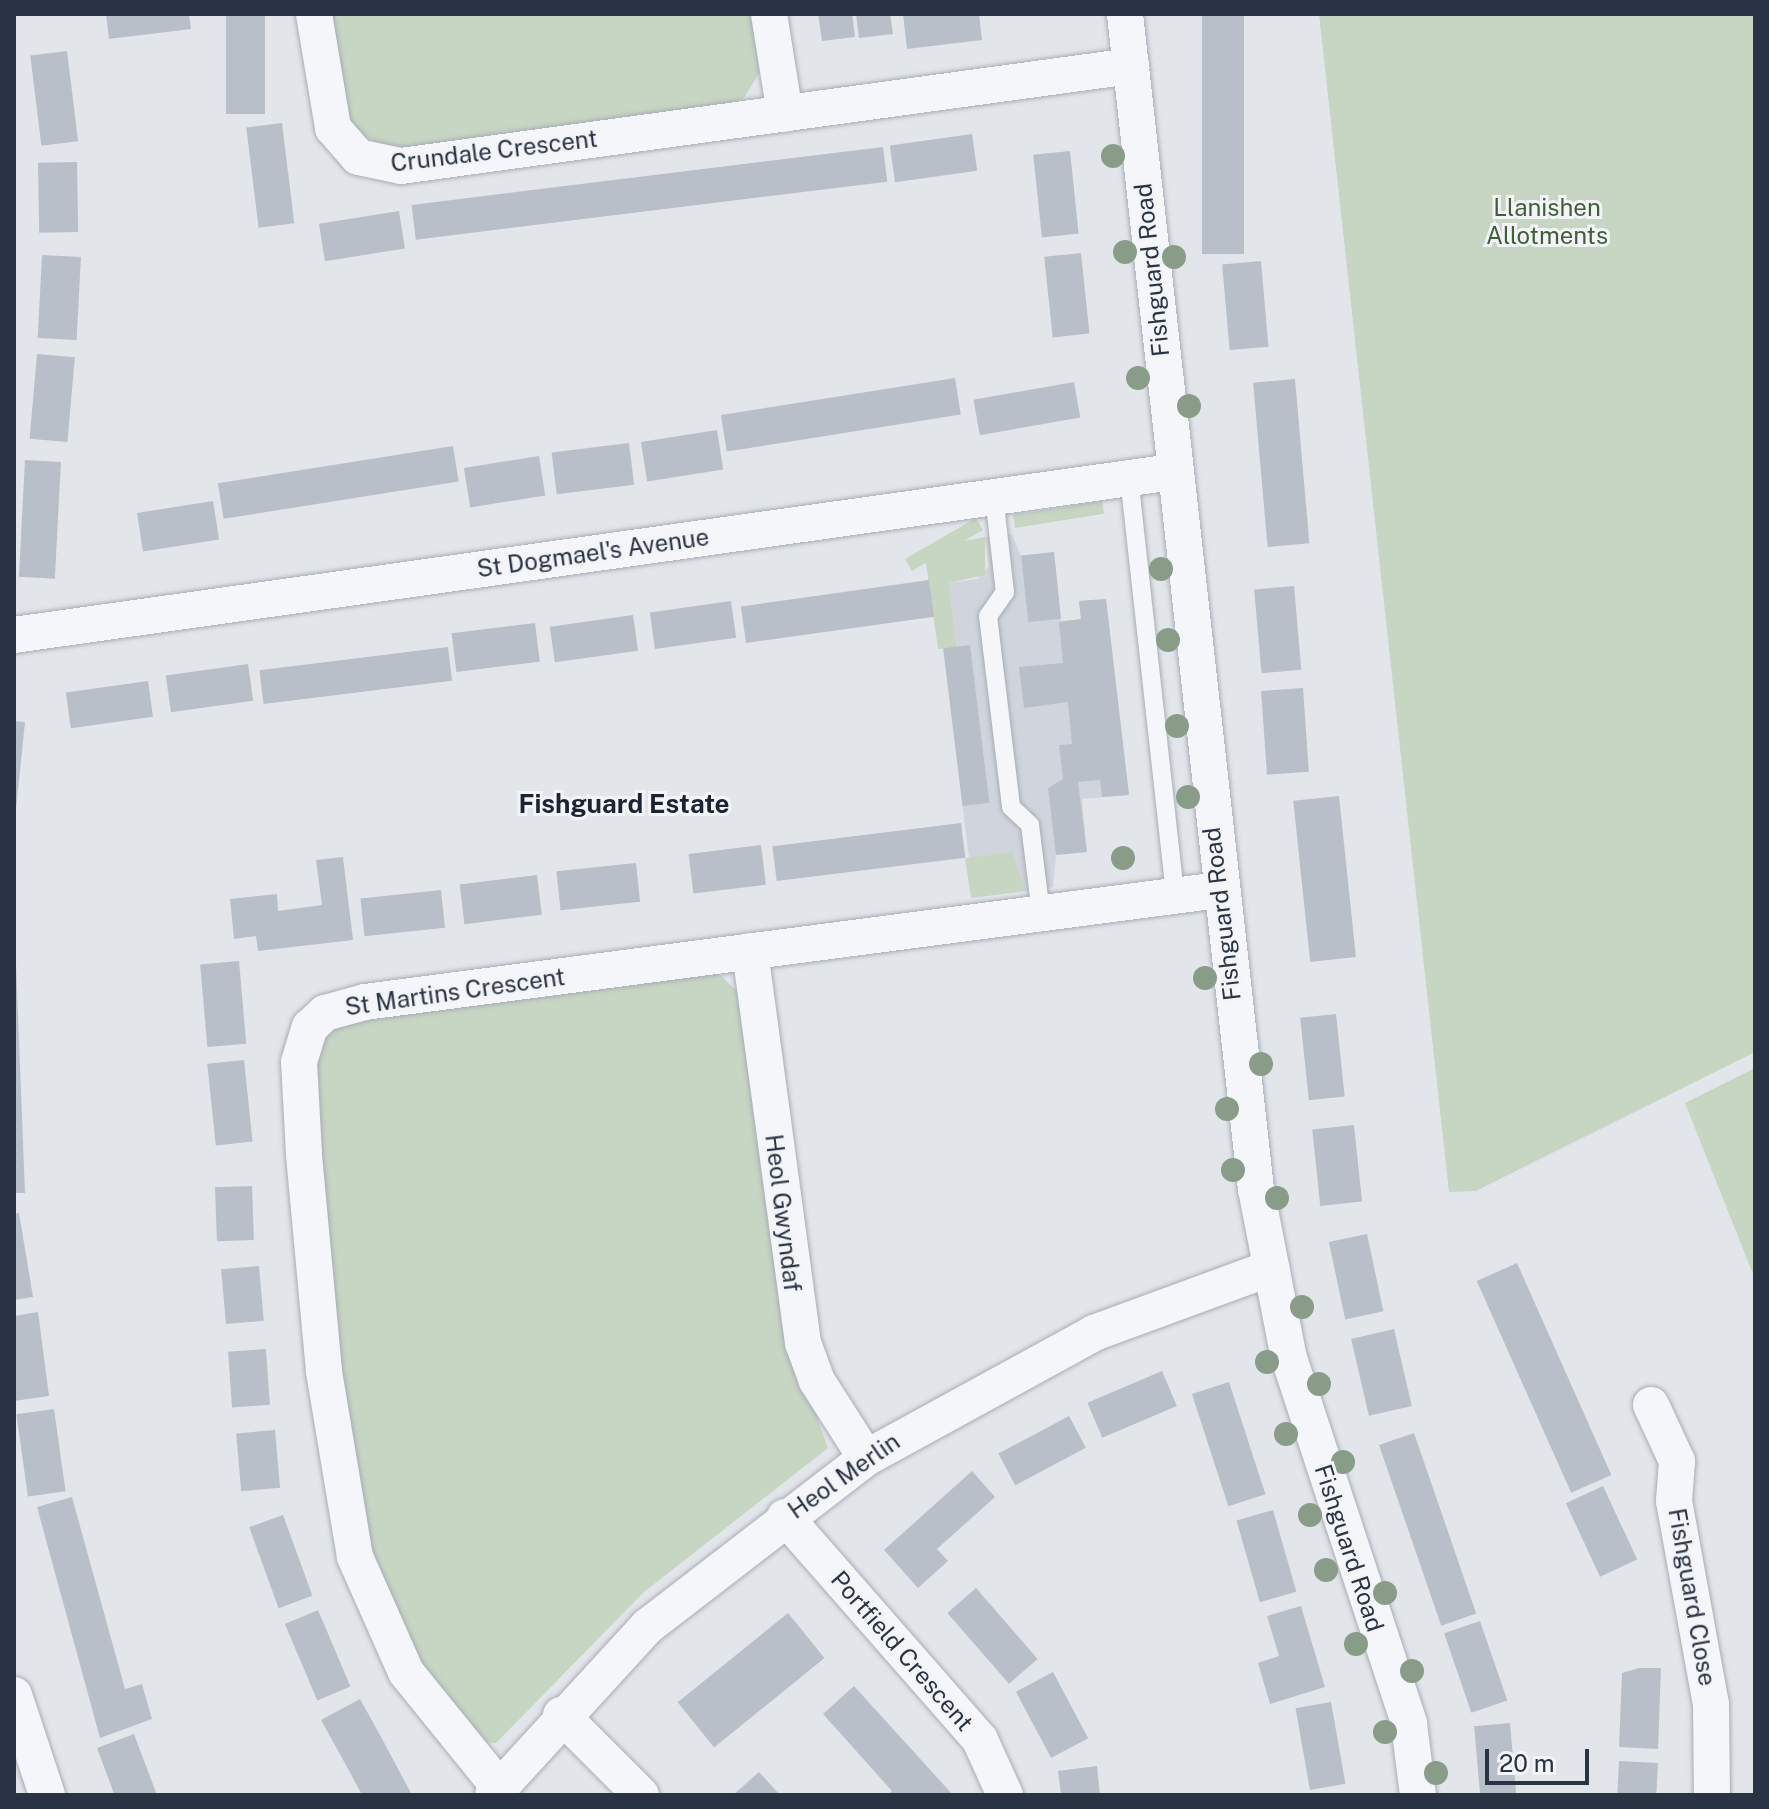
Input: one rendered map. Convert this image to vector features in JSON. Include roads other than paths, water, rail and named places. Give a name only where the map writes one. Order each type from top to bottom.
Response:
[{"type":"street","name":"Crundale Crescent","points":[[314,14],[333,128],[352,152],[378,165],[785,114],[1131,66]]},
{"type":"street","points":[[769,14],[785,114]]},
{"type":"street","name":"Fishguard Road","points":[[1125,14],[1219,890],[1271,1268],[1313,1442],[1409,1724],[1418,1795]]},
{"type":"street","name":"St Dogmael's Avenue","points":[[14,635],[1172,472]]},
{"type":"street","name":"St Martins Crescent","points":[[496,1791],[406,1672],[355,1557],[324,1371],[302,1043],[325,1013],[341,1006],[1219,890]]},
{"type":"street","name":"Heol Gwyndaf","points":[[750,951],[803,1343],[817,1381],[866,1458]]},
{"type":"street","name":"Heol Merlin","points":[[496,1791],[561,1715],[648,1626],[785,1517],[866,1458],[1094,1333],[1271,1268]]},
{"type":"street","name":"Fishguard Close","points":[[1651,1405],[1677,1461],[1674,1501],[1711,1704],[1712,1795]]},
{"type":"street","name":"Portfield Crescent","points":[[785,1517],[980,1740],[1005,1795]]},
{"type":"street","points":[[14,1695],[47,1795]]},
{"type":"street","points":[[561,1715],[641,1795]]},
{"type":"lane","name":"Fishguard Road","points":[[1129,477],[1175,895]]},
{"type":"lane","points":[[994,496],[1005,592],[988,616],[1011,807],[1030,825],[1041,913]]},
{"type":"district","name":"Fishguard Estate","points":[[624,804]]},
{"type":"park label","name":"Llanishen Allotments","points":[[1547,222]]}]
